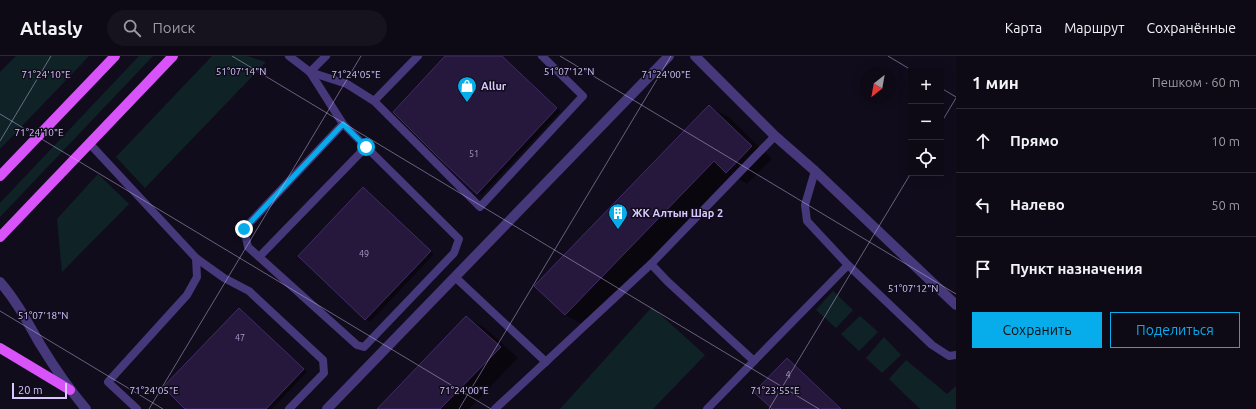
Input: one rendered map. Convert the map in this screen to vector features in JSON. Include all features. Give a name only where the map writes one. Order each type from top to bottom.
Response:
[{"type":"main road","points":[[0,176],[115,56]]},
{"type":"main road","points":[[0,237],[173,56]]},
{"type":"main road","points":[[0,348],[70,390]]},
{"type":"street","points":[[327,409],[669,56]]},
{"type":"street","points":[[695,56],[776,136],[956,305]]},
{"type":"street","points":[[0,282],[22,313],[43,349],[70,390],[86,409]]},
{"type":"lane","points":[[289,56],[310,72],[347,84],[374,101],[480,207],[583,96],[542,56]]},
{"type":"lane","points":[[310,72],[326,56]]},
{"type":"lane","points":[[374,101],[418,56]]},
{"type":"lane","points":[[310,72],[343,124],[459,239],[454,253],[364,347],[357,345],[248,247],[244,229],[343,124]]},
{"type":"lane","points":[[495,409],[651,264],[776,136]]},
{"type":"lane","points":[[89,143],[196,258],[224,278],[249,292],[323,360],[324,373],[289,409]]},
{"type":"lane","points":[[259,257],[366,147]]},
{"type":"lane","points":[[815,171],[805,205],[807,221],[848,265],[932,345],[949,356],[956,355]]},
{"type":"lane","points":[[138,409],[108,382],[187,295],[197,277],[196,258]]},
{"type":"lane","points":[[651,264],[667,281],[754,361]]},
{"type":"lane","points":[[707,409],[848,265]]},
{"type":"lane","points":[[455,277],[546,362]]},
{"type":"green space","points":[[16,56],[89,56],[0,149],[0,72]]},
{"type":"green space","points":[[139,56],[153,56],[0,217],[0,203]]},
{"type":"green space","points":[[212,56],[247,56],[266,62],[145,188],[116,157]]},
{"type":"green space","points":[[98,174],[129,204],[62,272],[57,219]]},
{"type":"green space","points":[[833,291],[853,310],[836,328],[816,310]]},
{"type":"green space","points":[[652,307],[705,355],[653,409],[560,409]]},
{"type":"green space","points":[[860,316],[878,332],[859,351],[841,334]]},
{"type":"green space","points":[[884,337],[901,355],[882,373],[866,358]]},
{"type":"green space","points":[[906,360],[947,394],[956,386],[956,409],[920,409],[889,379]]},
{"type":"building","points":[[445,56],[502,56],[557,108],[477,194],[393,112]]},
{"type":"building","name":"ЖК Алтын Шар 2","points":[[709,105],[752,146],[726,173],[714,161],[565,315],[534,286]]},
{"type":"building","points":[[363,187],[431,251],[365,320],[298,256]]},
{"type":"building","points":[[239,308],[304,369],[266,409],[185,409],[163,387]]},
{"type":"building","points":[[466,316],[501,347],[440,409],[377,409]]},
{"type":"building","points":[[787,358],[841,409],[772,409],[754,392]]},
{"type":"place","name":"Allur","points":[[467,103]]},
{"type":"place","name":"ЖК Алтын Шар 2","points":[[618,230]]},
{"type":"route","points":[[244,229],[343,124],[366,147]]}]
